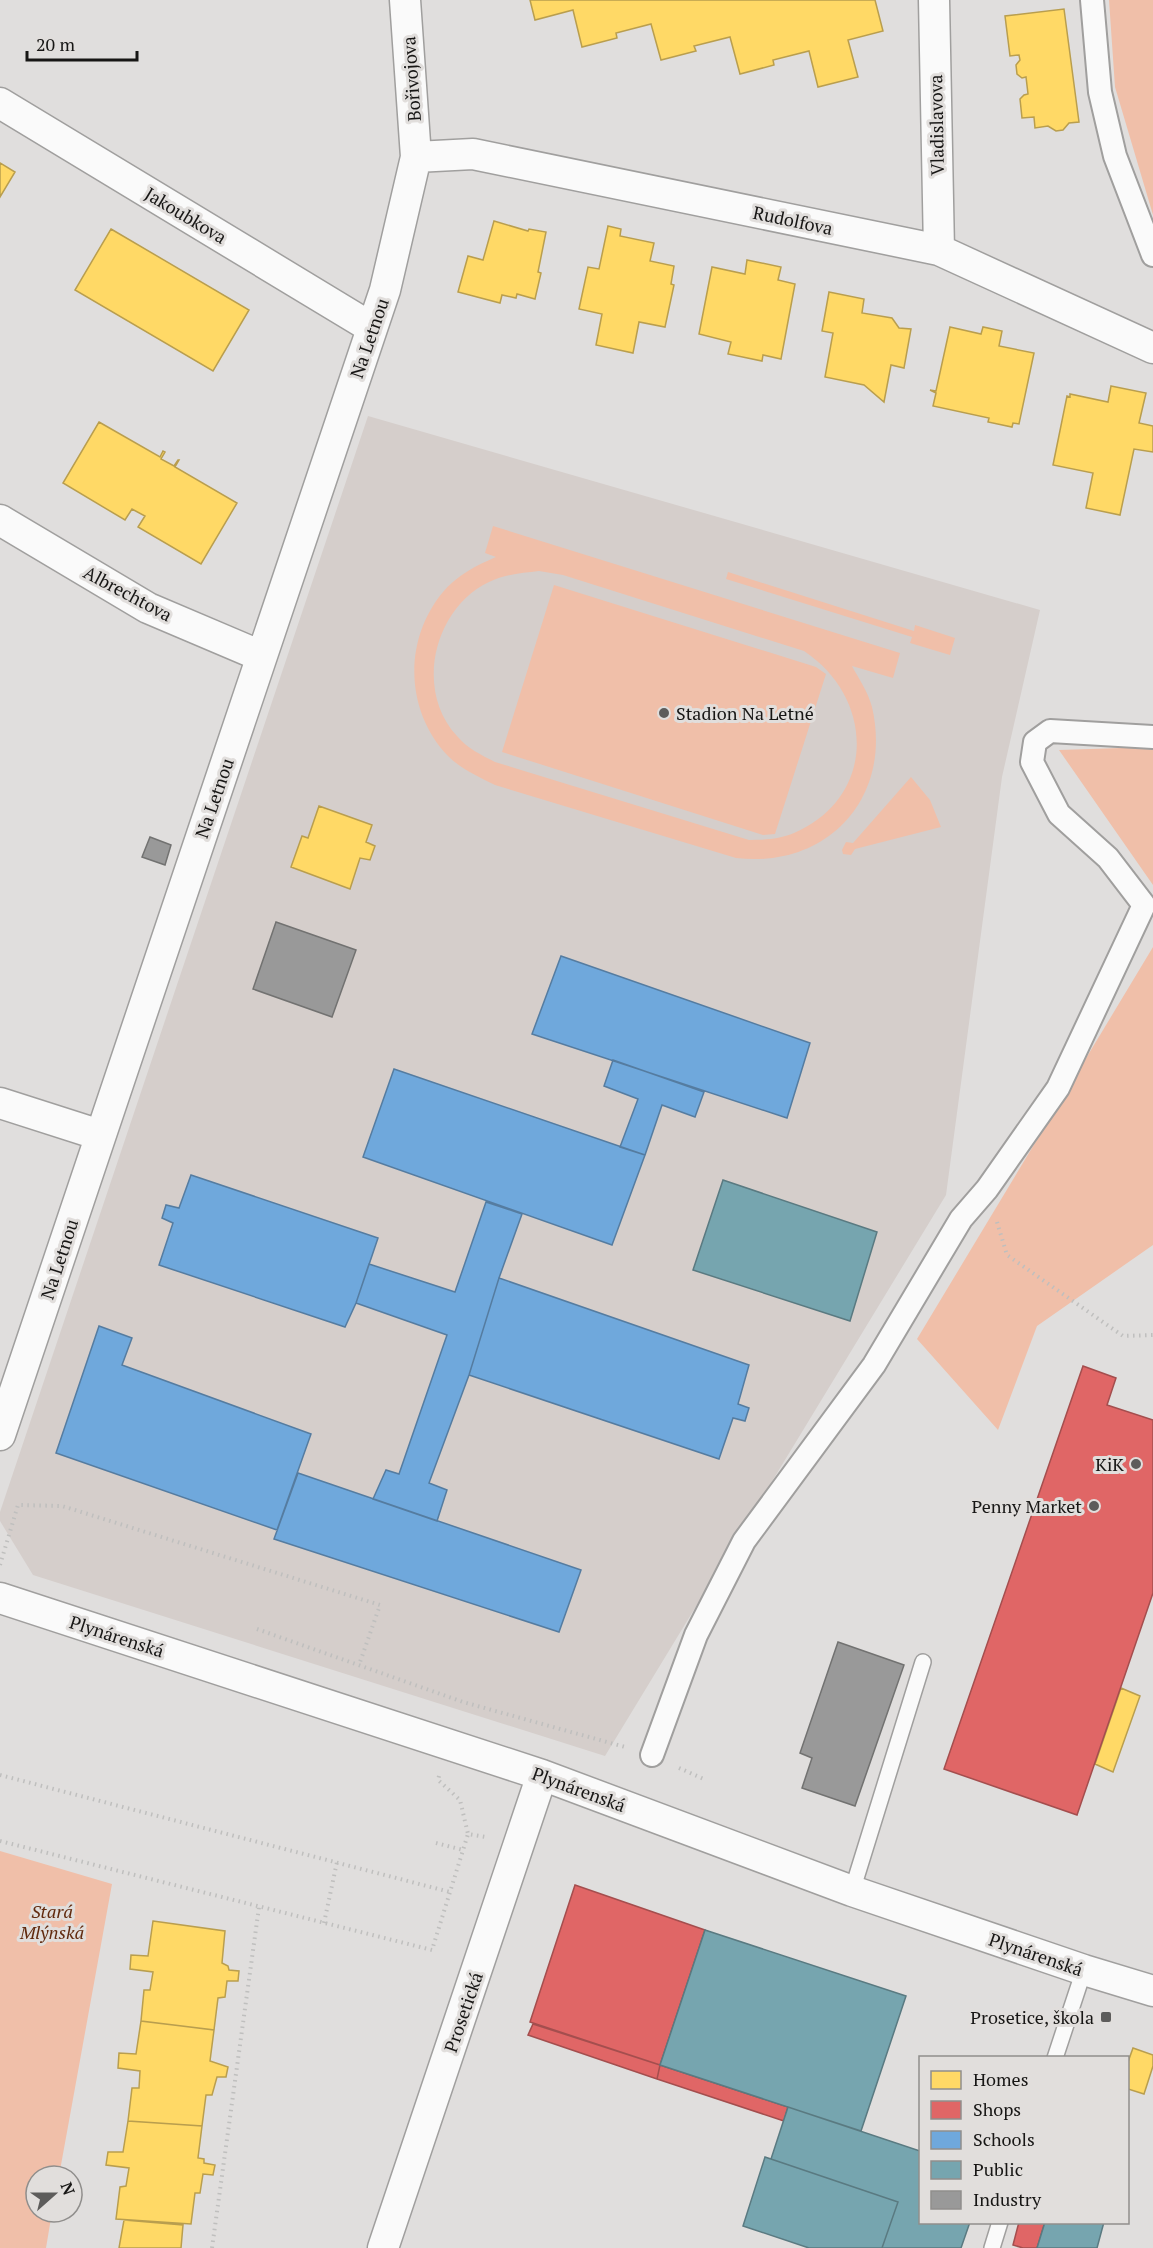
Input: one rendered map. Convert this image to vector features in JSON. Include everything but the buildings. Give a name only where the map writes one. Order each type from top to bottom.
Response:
[{"type":"street","name":"Bořivojova","points":[[405,0],[416,158]]},
{"type":"street","name":"Vladislavova","points":[[934,0],[939,250]]},
{"type":"street","points":[[1092,0],[1100,92],[1115,156],[1153,255]]},
{"type":"street","name":"Jakoubkova","points":[[0,103],[372,328]]},
{"type":"street","name":"Rudolfova","points":[[416,158],[473,154],[939,250],[1153,348]]},
{"type":"street","name":"Na Letnou","points":[[0,1435],[385,290],[416,158]]},
{"type":"street","name":"Albrechtova","points":[[0,520],[148,608],[261,656]]},
{"type":"street","points":[[652,1755],[696,1635],[744,1541],[874,1365],[961,1219],[987,1189],[1058,1088],[1144,905],[1108,858],[1059,814],[1032,762],[1035,742],[1050,731],[1153,737]]},
{"type":"street","points":[[0,1103],[100,1135]]},
{"type":"street","name":"Plynárenská","points":[[0,1598],[542,1775],[852,1891],[1084,1970],[1153,1991]]},
{"type":"street","name":"Prosetická","points":[[383,2248],[542,1775]]},
{"type":"lane","points":[[852,1891],[922,1662]]},
{"type":"lane","points":[[1056,2056],[1084,1970]]},
{"type":"lane","points":[[992,2248],[1000,2224]]},
{"type":"path","points":[[987,1189],[1007,1255],[1123,1336],[1153,1335]]},
{"type":"path","points":[[0,1565],[18,1505],[62,1506],[380,1605],[359,1665]]},
{"type":"path","points":[[256,1629],[463,1702],[652,1755]]},
{"type":"path","points":[[0,1774],[450,1892]]},
{"type":"path","points":[[0,1841],[432,1950],[468,1834],[520,1842]]},
{"type":"path","points":[[436,1843],[463,1850]]},
{"type":"path","points":[[324,1923],[337,1862]]},
{"type":"path","points":[[212,2248],[259,1906]]},
{"type":"shaded area","points":[[368,416],[1040,610],[1002,777],[946,1195],[605,1756],[33,1575],[0,1521],[0,1512]]},
{"type":"green space","points":[[1109,0],[1153,0],[1153,215],[1115,87]]},
{"type":"green space","points":[[493,526],[900,653],[893,678],[852,666],[872,707],[876,740],[873,770],[862,797],[846,820],[825,839],[799,852],[769,858],[736,858],[495,785],[464,769],[448,756],[434,738],[423,718],[414,675],[416,653],[421,632],[430,611],[443,592],[467,572],[496,557],[485,553]],"holes":[[[539,571],[563,575],[804,651],[827,671],[844,694],[854,720],[857,746],[852,772],[841,796],[821,817],[794,833],[772,839],[749,840],[495,762],[465,744],[444,717],[436,696],[434,674],[436,652],[443,630],[455,611],[470,594],[495,579]]]},
{"type":"green space","points":[[728,572],[914,631],[915,625],[955,638],[950,655],[910,643],[912,637],[726,579]]},
{"type":"green space","name":"Stadion Na Letné","points":[[554,585],[816,667],[826,674],[775,834],[763,835],[502,752]]},
{"type":"green space","points":[[1153,747],[1153,885],[1059,750]]},
{"type":"green space","points":[[911,777],[930,800],[941,827],[855,849],[851,855],[843,854],[842,850],[846,842],[853,843]]},
{"type":"green space","points":[[1153,947],[1153,1245],[1037,1326],[998,1430],[917,1339]]},
{"type":"green space","name":"Stará Mlýnská","points":[[0,1851],[112,1884],[61,2164],[24,2164],[24,2224],[50,2224],[46,2248],[0,2248]]},
{"type":"place","name":"Stadion Na Letné","points":[[664,713]]},
{"type":"place","name":"KiK","points":[[1136,1464]]},
{"type":"place","name":"Penny Market","points":[[1094,1506]]},
{"type":"place","name":"Prosetice, škola","points":[[1106,2017]]}]
